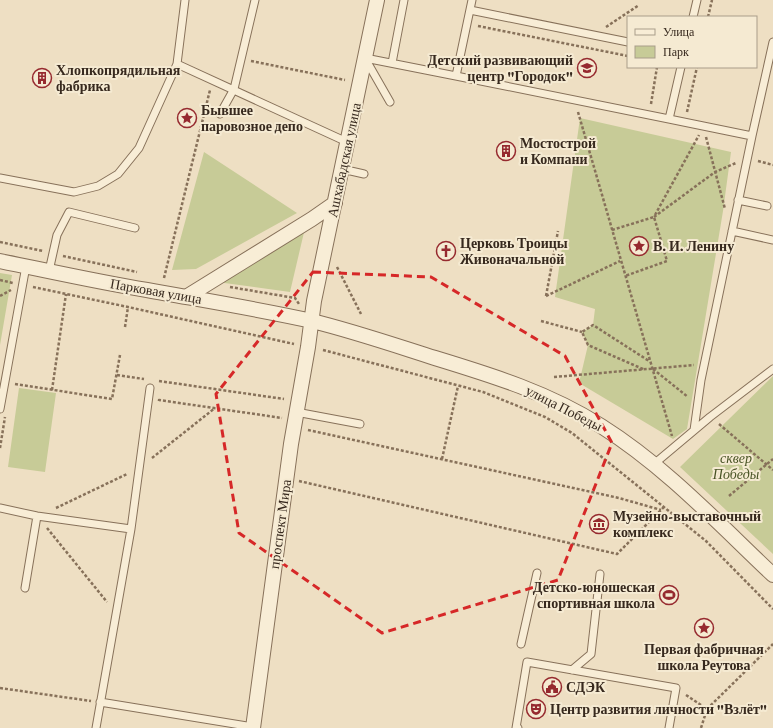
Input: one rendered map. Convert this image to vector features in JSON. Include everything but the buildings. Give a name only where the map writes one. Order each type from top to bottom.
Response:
[{"type":"street","name":"Ашхабадская улица","points":[[311,321],[377,0]]},
{"type":"street","points":[[186,296],[312,219],[335,203]]},
{"type":"street","name":"Парковая улица","points":[[0,261],[149,291],[186,296],[311,321]]},
{"type":"street","name":"проспект Мира","points":[[253,727],[296,412],[308,347],[311,321]]},
{"type":"street","name":"улица Победы","points":[[311,321],[380,340],[527,388],[560,402],[602,427],[654,464],[684,490],[773,575]]},
{"type":"lane","points":[[0,178],[74,192],[98,186],[118,174],[139,148],[177,64],[185,0]]},
{"type":"lane","points":[[220,114],[234,89],[255,0]]},
{"type":"lane","points":[[392,63],[404,0]]},
{"type":"lane","points":[[456,76],[472,0]]},
{"type":"lane","points":[[693,16],[697,0]]},
{"type":"lane","points":[[470,10],[627,42]]},
{"type":"lane","points":[[694,430],[704,364],[773,42]]},
{"type":"lane","points":[[365,58],[752,136]]},
{"type":"lane","points":[[365,58],[390,102]]},
{"type":"lane","points":[[177,64],[348,142]]},
{"type":"lane","points":[[669,119],[681,68]]},
{"type":"lane","points":[[342,168],[364,174]]},
{"type":"lane","points":[[738,200],[767,206]]},
{"type":"lane","points":[[49,271],[57,235],[69,212],[136,228]]},
{"type":"lane","points":[[732,231],[773,240]]},
{"type":"lane","points":[[0,409],[5,382],[3,374],[26,266]]},
{"type":"lane","points":[[654,464],[710,417],[773,369]]},
{"type":"lane","points":[[96,728],[131,529],[150,388]]},
{"type":"lane","points":[[296,412],[360,424]]},
{"type":"lane","points":[[0,508],[37,516],[131,529]]},
{"type":"lane","points":[[25,588],[37,516]]},
{"type":"lane","points":[[521,644],[537,573]]},
{"type":"lane","points":[[572,670],[591,654],[600,574]]},
{"type":"lane","points":[[518,728],[516,728],[527,662],[676,688],[670,728]]},
{"type":"lane","points":[[100,702],[253,727]]},
{"type":"path","points":[[708,16],[712,0]]},
{"type":"path","points":[[604,28],[639,5]]},
{"type":"path","points":[[467,23],[627,56]]},
{"type":"path","points":[[241,59],[345,80]]},
{"type":"path","points":[[650,109],[657,68]]},
{"type":"path","points":[[685,122],[697,68]]},
{"type":"path","points":[[164,278],[212,80]]},
{"type":"path","points":[[575,100],[611,230],[675,446]]},
{"type":"path","points":[[704,126],[725,209]]},
{"type":"path","points":[[625,276],[667,261],[654,217],[704,126]]},
{"type":"path","points":[[611,230],[654,217],[715,172],[747,158],[773,165]]},
{"type":"path","points":[[558,231],[546,296],[620,261]]},
{"type":"path","points":[[0,242],[142,273]]},
{"type":"path","points":[[336,265],[361,314]]},
{"type":"path","points":[[157,276],[171,279]]},
{"type":"path","points":[[207,284],[295,298]]},
{"type":"path","points":[[23,285],[290,343]]},
{"type":"path","points":[[52,390],[66,294]]},
{"type":"path","points":[[125,327],[128,307]]},
{"type":"path","points":[[541,321],[582,332]]},
{"type":"path","points":[[582,332],[593,324],[650,362]]},
{"type":"path","points":[[582,332],[588,345],[643,369]]},
{"type":"path","points":[[323,350],[483,392],[545,417],[572,433],[706,541],[773,608]]},
{"type":"path","points":[[5,382],[112,399],[120,354]]},
{"type":"path","points":[[554,377],[704,364]]},
{"type":"path","points":[[652,368],[698,405]]},
{"type":"path","points":[[116,375],[147,379]]},
{"type":"path","points":[[155,380],[284,399]]},
{"type":"path","points":[[442,459],[458,386]]},
{"type":"path","points":[[158,407],[159,400],[282,418]]},
{"type":"path","points":[[151,452],[150,460],[215,408]]},
{"type":"path","points":[[710,417],[773,470]]},
{"type":"path","points":[[294,426],[619,498],[661,510]]},
{"type":"path","points":[[729,496],[773,459]]},
{"type":"path","points":[[58,511],[51,510],[138,469]]},
{"type":"path","points":[[287,478],[617,554],[664,507]]},
{"type":"path","points":[[37,516],[110,606],[112,598]]},
{"type":"path","points":[[701,728],[707,709],[773,644]]},
{"type":"path","points":[[0,688],[100,702]]},
{"type":"path","points":[[676,688],[707,709]]},
{"type":"highlighted area","points":[[313,272],[431,277],[565,356],[612,443],[558,580],[382,633],[239,533],[216,394]]},
{"type":"green space","points":[[580,118],[731,152],[723,211],[687,429],[673,439],[579,383],[588,345],[582,332],[593,325],[595,309],[555,297]]},
{"type":"green space","points":[[204,152],[297,213],[196,269],[172,270]]},
{"type":"green space","points":[[305,228],[290,292],[217,282]]},
{"type":"green space","points":[[0,273],[12,275],[0,345]]},
{"type":"green space","name":"сквер Победы","points":[[773,376],[773,554],[680,467]]},
{"type":"green space","points":[[19,388],[56,393],[45,472],[8,467]]},
{"type":"place","name":"Детский развивающий центр \"Городок\"","points":[[587,68]]},
{"type":"place","name":"Хлопкопрядильная фабрика","points":[[42,78]]},
{"type":"place","name":"Бывшее паровозное депо","points":[[187,118]]},
{"type":"place","name":"Мостострой и Компани","points":[[506,151]]},
{"type":"place","name":"В. И. Ленину","points":[[639,246]]},
{"type":"place","name":"Церковь Троицы Живоначальной","points":[[446,251]]},
{"type":"place","name":"Музейно-выставочный комплекс","points":[[599,524]]},
{"type":"place","name":"Детско-юношеская спортивная школа","points":[[669,595]]},
{"type":"place","name":"Первая фабричная школа Реутова","points":[[704,628]]},
{"type":"place","name":"СДЭК","points":[[552,687]]},
{"type":"place","name":"Центр развития личности \"Взлёт\"","points":[[536,709]]}]
